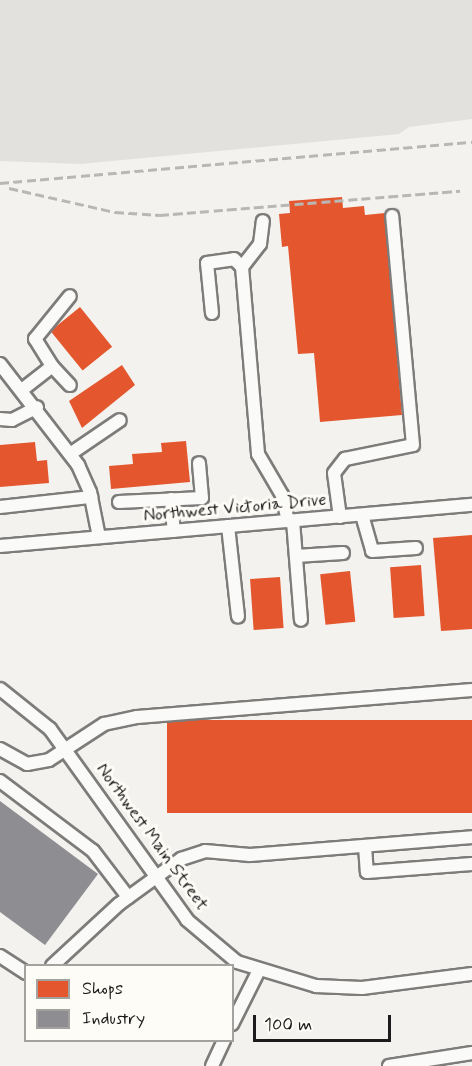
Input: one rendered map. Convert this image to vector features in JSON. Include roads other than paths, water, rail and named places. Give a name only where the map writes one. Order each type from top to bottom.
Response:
[{"type":"street","points":[[340,517],[334,473],[345,459],[413,445],[392,216]]},
{"type":"street","points":[[242,267],[260,244],[263,221]]},
{"type":"street","points":[[212,313],[207,263],[234,259],[242,267],[258,454],[282,495],[291,521],[301,620]]},
{"type":"street","points":[[70,296],[34,339],[52,366],[70,385]]},
{"type":"street","points":[[0,364],[23,389],[70,454],[91,496],[99,537]]},
{"type":"street","points":[[23,389],[52,366]]},
{"type":"street","points":[[0,419],[12,420],[37,407]]},
{"type":"street","points":[[70,454],[120,420]]},
{"type":"street","points":[[118,502],[202,498],[199,463]]},
{"type":"street","points":[[0,507],[91,496]]},
{"type":"street","points":[[171,499],[174,531]]},
{"type":"street","name":"Northwest Victoria Drive","points":[[0,546],[472,505]]},
{"type":"street","points":[[362,515],[372,551],[416,548]]},
{"type":"street","points":[[228,526],[238,616]]},
{"type":"street","points":[[296,556],[343,553]]},
{"type":"street","name":"Northwest Main Street","points":[[0,688],[33,711],[64,747],[187,920],[258,972],[316,986],[362,988],[472,974]]},
{"type":"street","points":[[0,749],[27,764],[49,760],[64,747],[104,724],[137,717],[472,690]]},
{"type":"street","points":[[0,781],[93,850],[128,897]]},
{"type":"street","points":[[54,964],[128,897],[156,877],[205,851],[250,855],[472,837]]},
{"type":"street","points":[[365,846],[367,872],[472,864]]},
{"type":"street","points":[[0,956],[24,972]]},
{"type":"street","points":[[234,1020],[258,972]]},
{"type":"street","points":[[212,1066],[224,1042]]},
{"type":"street","points":[[389,1066],[472,1053]]},
{"type":"railway","points":[[0,183],[472,142]]},
{"type":"railway","points":[[9,188],[115,212],[160,215],[460,191]]}]
